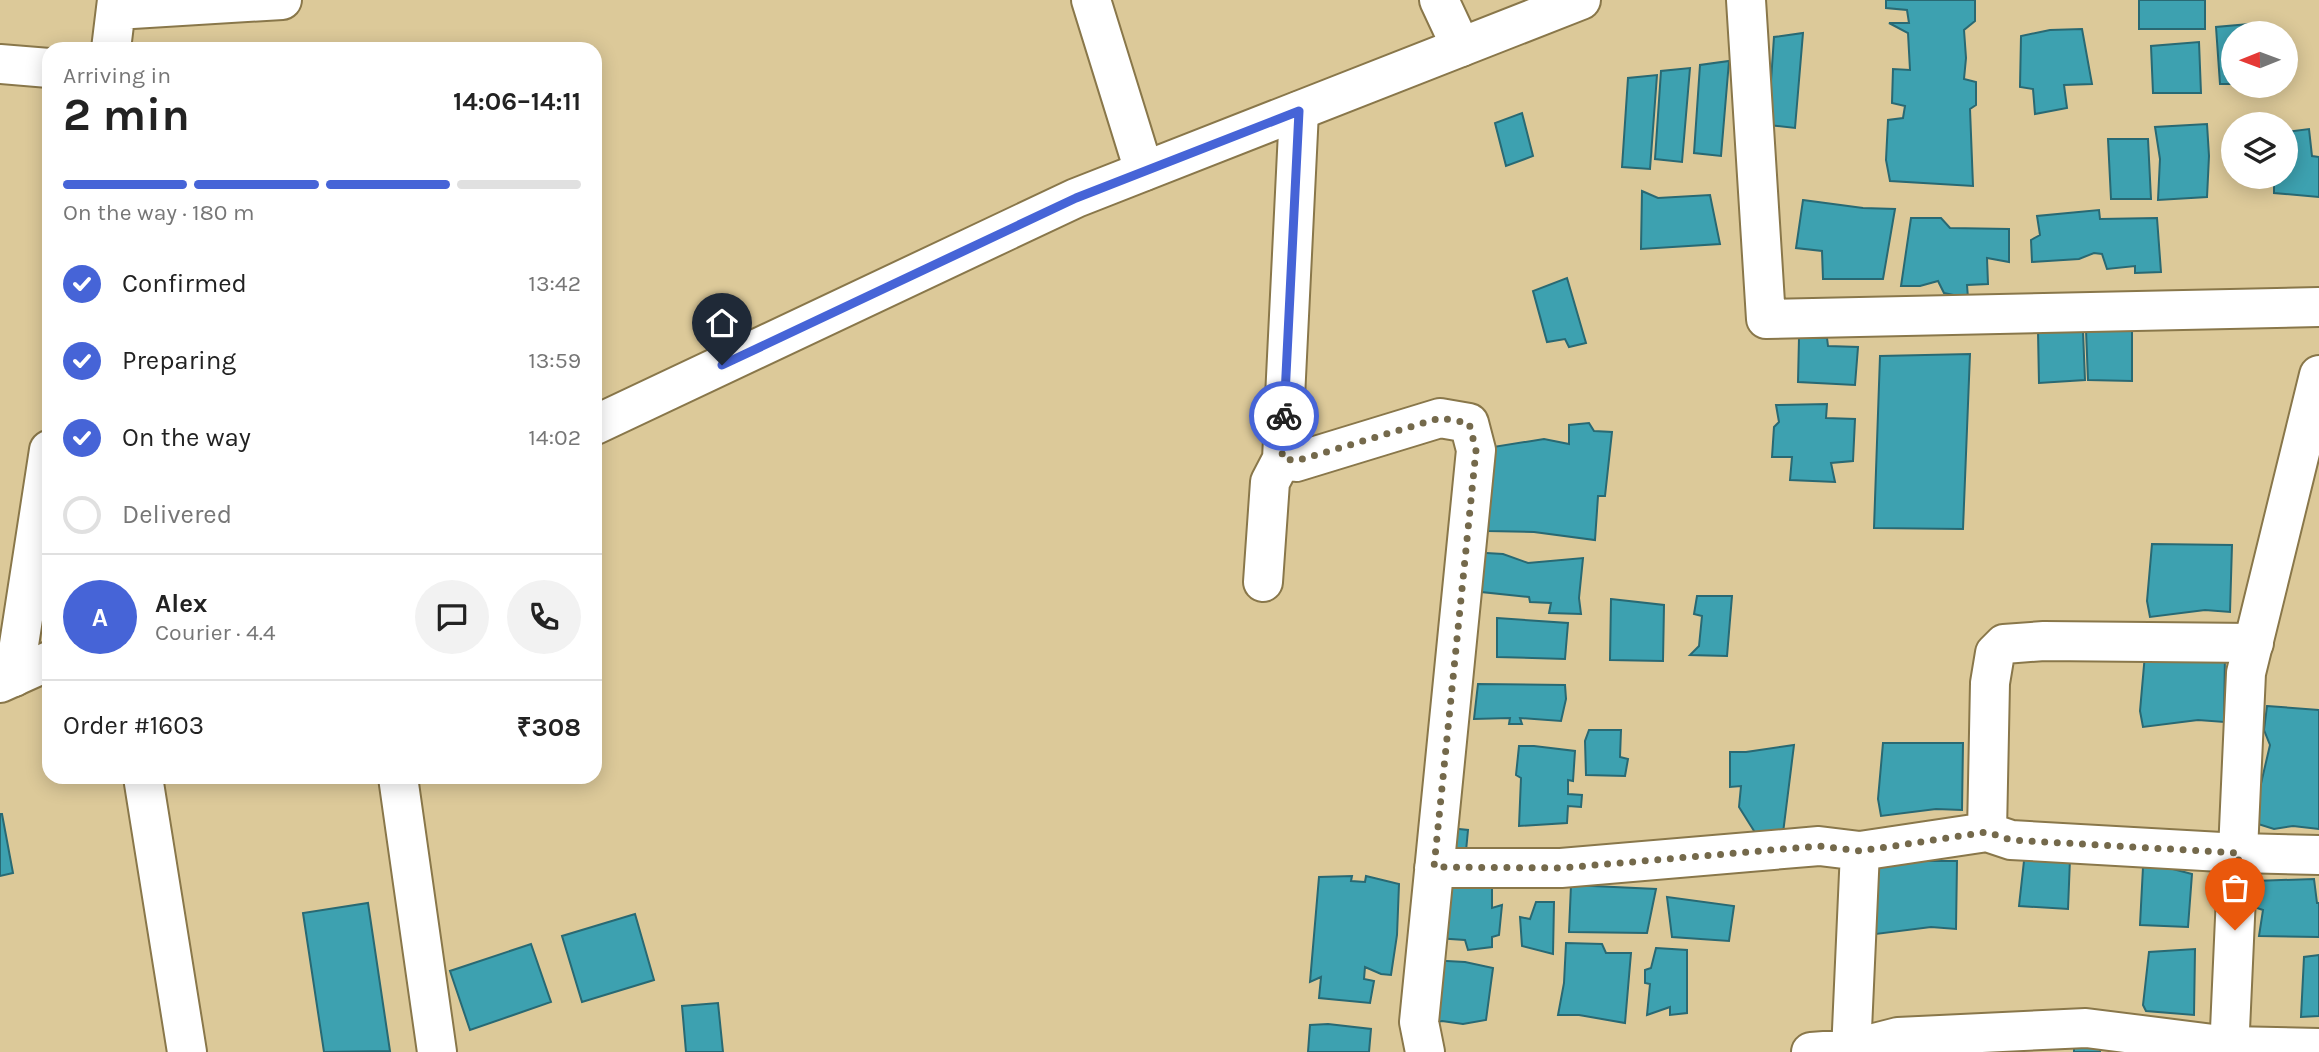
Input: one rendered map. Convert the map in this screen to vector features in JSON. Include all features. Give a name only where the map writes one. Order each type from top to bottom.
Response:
[{"type":"street","points":[[112,42],[117,5],[282,0]]},
{"type":"street","points":[[1091,0],[1144,171]]},
{"type":"street","points":[[1439,0],[1461,47]]},
{"type":"street","points":[[602,422],[1076,198],[1581,0]]},
{"type":"street","points":[[1746,0],[1766,319],[2319,307]]},
{"type":"street","points":[[0,64],[42,67]]},
{"type":"street","points":[[1263,582],[1270,482],[1282,458],[1299,111]]},
{"type":"street","points":[[2229,1049],[2246,673],[2319,375]]},
{"type":"street","points":[[1282,458],[1296,461],[1440,418],[1469,423],[1476,450],[1419,1022],[1425,1052],[1431,1052]]},
{"type":"street","points":[[7,680],[42,488]]},
{"type":"street","points":[[1987,832],[1990,683],[1995,653],[2004,644],[2045,641],[2254,643]]},
{"type":"street","points":[[7,680],[42,664]]},
{"type":"street","points":[[144,784],[187,1052]]},
{"type":"street","points":[[399,784],[437,1052]]},
{"type":"street","points":[[1434,867],[1561,868],[1819,846],[1860,851],[1987,832],[2011,840],[2319,855]]},
{"type":"street","points":[[1851,1051],[1860,851]]},
{"type":"street","points":[[1811,1052],[1851,1051],[1898,1037],[2086,1028],[2229,1049],[2319,1048]]},
{"type":"building","points":[[1886,0],[1975,0],[1975,21],[1964,30],[1964,79],[1976,82],[1976,105],[1970,109],[1973,186],[1890,181],[1886,160],[1888,120],[1903,118],[1905,106],[1892,103],[1893,69],[1910,70],[1908,33],[1889,23],[1909,23],[1907,10],[1886,8]]},
{"type":"building","points":[[2139,0],[2205,0],[2205,29],[2139,29]]},
{"type":"building","points":[[2216,27],[2221,27],[2221,84],[2220,84]]},
{"type":"building","points":[[2082,29],[2092,84],[2064,85],[2067,108],[2035,114],[2033,89],[2020,87],[2021,36],[2050,30]]},
{"type":"building","points":[[1803,33],[1795,128],[1768,125],[1774,37]]},
{"type":"building","points":[[2199,42],[2201,93],[2153,93],[2151,46]]},
{"type":"building","points":[[1729,61],[1721,156],[1694,153],[1700,65]]},
{"type":"building","points":[[1690,68],[1682,162],[1655,159],[1661,71]]},
{"type":"building","points":[[1657,75],[1650,169],[1622,167],[1628,78]]},
{"type":"building","points":[[1522,113],[1533,156],[1506,166],[1495,123]]},
{"type":"building","points":[[2207,124],[2207,197],[2158,200],[2160,159],[2155,127]]},
{"type":"building","points":[[2309,129],[2312,156],[2319,157],[2319,197],[2274,193],[2274,189],[2298,189],[2298,130]]},
{"type":"building","points":[[2108,139],[2148,139],[2151,199],[2111,199]]},
{"type":"building","points":[[1642,191],[1658,198],[1710,195],[1720,244],[1641,249]]},
{"type":"building","points":[[1803,200],[1863,208],[1895,209],[1883,279],[1823,279],[1822,251],[1796,248]]},
{"type":"building","points":[[2099,210],[2100,219],[2157,218],[2161,272],[2135,273],[2135,266],[2107,269],[2102,254],[2094,253],[2079,259],[2032,262],[2031,240],[2040,235],[2037,216]]},
{"type":"building","points":[[1911,218],[1941,218],[1950,228],[2009,229],[2009,262],[1987,258],[1988,284],[1967,285],[1968,298],[1944,293],[1938,281],[1920,286],[1901,286]]},
{"type":"building","points":[[1567,278],[1586,343],[1569,347],[1565,339],[1547,342],[1533,291]]},
{"type":"building","points":[[2132,326],[2132,381],[2088,380],[2086,330]]},
{"type":"building","points":[[2038,331],[2083,332],[2085,380],[2039,383]]},
{"type":"building","points":[[1799,338],[1827,338],[1828,346],[1858,347],[1855,385],[1798,382]]},
{"type":"building","points":[[1970,354],[1963,529],[1874,528],[1880,356]]},
{"type":"building","points":[[1827,404],[1826,418],[1855,419],[1853,461],[1831,463],[1835,482],[1790,480],[1792,457],[1772,457],[1774,427],[1779,422],[1776,405]]},
{"type":"building","points":[[1589,423],[1594,431],[1612,432],[1605,496],[1598,496],[1595,540],[1534,532],[1488,531],[1493,447],[1544,439],[1569,444],[1569,425]]},
{"type":"building","points":[[2152,544],[2232,545],[2230,612],[2205,610],[2150,617],[2147,601]]},
{"type":"building","points":[[1469,552],[1503,554],[1528,563],[1583,558],[1579,598],[1581,614],[1549,613],[1551,603],[1530,602],[1529,597],[1472,591]]},
{"type":"building","points":[[1697,596],[1732,596],[1727,656],[1690,655],[1699,646],[1702,616],[1694,614]]},
{"type":"building","points":[[1611,599],[1664,605],[1663,661],[1610,660]]},
{"type":"building","points":[[1497,618],[1568,623],[1565,659],[1497,657]]},
{"type":"building","points":[[2145,654],[2225,654],[2224,722],[2198,720],[2143,727],[2140,711]]},
{"type":"building","points":[[1478,684],[1565,685],[1566,699],[1561,721],[1520,718],[1522,724],[1509,724],[1510,718],[1474,719]]},
{"type":"building","points":[[2267,706],[2319,710],[2319,829],[2293,826],[2274,829],[2258,824],[2256,805],[2270,745],[2264,730]]},
{"type":"building","points":[[1589,730],[1621,730],[1620,757],[1628,759],[1625,776],[1586,775],[1585,741]]},
{"type":"building","points":[[1883,743],[1963,743],[1962,810],[1936,809],[1881,816],[1878,799]]},
{"type":"building","points":[[1794,745],[1782,841],[1761,842],[1739,807],[1741,786],[1730,787],[1730,752]]},
{"type":"building","points":[[1519,746],[1575,751],[1573,781],[1568,780],[1568,794],[1582,795],[1581,807],[1568,806],[1567,823],[1519,826],[1521,778],[1516,775]]},
{"type":"building","points":[[0,814],[13,873],[0,876]]},
{"type":"building","points":[[1449,828],[1468,830],[1466,851],[1445,848]]},
{"type":"building","points":[[2025,852],[2070,859],[2068,909],[2019,906]]},
{"type":"building","points":[[1877,861],[1957,861],[1956,929],[1931,927],[1876,934],[1872,918]]},
{"type":"building","points":[[2143,867],[2169,868],[2192,874],[2188,927],[2140,925]]},
{"type":"building","points":[[1352,876],[1351,881],[1365,882],[1366,876],[1399,884],[1397,935],[1391,975],[1365,967],[1364,979],[1374,981],[1370,1003],[1319,998],[1321,977],[1310,982],[1319,877]]},
{"type":"building","points":[[1441,878],[1492,888],[1492,908],[1502,905],[1499,935],[1492,937],[1492,947],[1468,950],[1465,940],[1436,938]]},
{"type":"building","points":[[2314,879],[2319,903],[2319,937],[2259,936],[2263,910],[2257,908],[2254,881]]},
{"type":"building","points":[[1571,885],[1656,889],[1647,933],[1569,932]]},
{"type":"building","points":[[1667,897],[1734,906],[1729,941],[1672,937]]},
{"type":"building","points":[[1536,902],[1554,902],[1553,954],[1522,946],[1520,917],[1530,919]]},
{"type":"building","points":[[368,903],[390,1051],[324,1052],[303,913]]},
{"type":"building","points":[[635,914],[654,980],[582,1002],[562,936]]},
{"type":"building","points":[[1566,943],[1602,944],[1606,953],[1631,953],[1625,1023],[1579,1015],[1558,1015],[1564,983]]},
{"type":"building","points":[[531,944],[551,1002],[470,1030],[450,971]]},
{"type":"building","points":[[1656,948],[1687,950],[1687,1013],[1670,1015],[1670,1007],[1647,1015],[1650,984],[1645,983],[1645,970],[1651,968]]},
{"type":"building","points":[[2195,949],[2194,1015],[2146,1011],[2143,1005],[2149,952]]},
{"type":"building","points":[[2319,955],[2319,1016],[2301,1017],[2304,957]]},
{"type":"building","points":[[1428,960],[1465,962],[1493,968],[1486,1020],[1463,1024],[1442,1021],[1429,1024]]},
{"type":"building","points":[[718,1003],[723,1052],[686,1052],[682,1006]]},
{"type":"building","points":[[1328,1024],[1371,1029],[1369,1052],[1308,1052],[1310,1025]]},
{"type":"building","points":[[2074,1048],[2100,1048],[2100,1052],[2074,1052]]},
{"type":"way so far","points":[[1284,416],[1282,458],[1296,461],[1440,418],[1469,423],[1476,450],[1434,867],[1561,868],[1819,846],[1860,851],[1987,832],[2011,840],[2239,853],[2235,930]]},
{"type":"route","points":[[722,365],[1076,198],[1299,111],[1284,416]]}]
